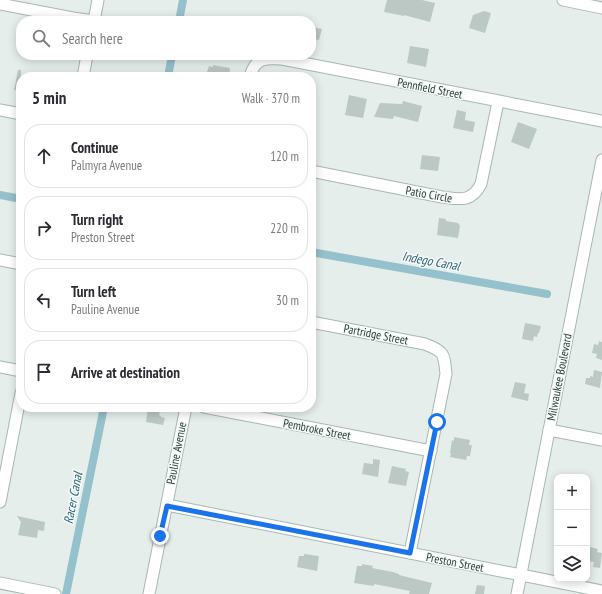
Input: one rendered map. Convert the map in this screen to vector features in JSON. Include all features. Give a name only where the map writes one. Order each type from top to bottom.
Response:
[{"type":"street","points":[[95,16],[98,0]]},
{"type":"street","points":[[563,0],[602,8]]},
{"type":"street","points":[[0,4],[63,16]]},
{"type":"street","points":[[84,72],[87,60]]},
{"type":"street","name":"Pennfield Street","points":[[252,72],[258,62],[262,60]]},
{"type":"street","name":"Pennfield Street","points":[[287,60],[602,122]]},
{"type":"street","name":"Patio Circle","points":[[316,172],[442,197],[458,199],[470,197],[476,192],[481,184],[498,102]]},
{"type":"street","points":[[0,110],[16,113]]},
{"type":"street","name":"Milwaukee Boulevard","points":[[517,594],[602,160]]},
{"type":"street","points":[[0,260],[16,263]]},
{"type":"street","name":"Partridge Street","points":[[316,323],[420,342],[440,351],[445,357],[446,374],[431,451]]},
{"type":"street","points":[[0,367],[16,370]]},
{"type":"street","points":[[0,502],[3,474],[17,412]]},
{"type":"street","name":"Pauline Avenue","points":[[149,594],[185,412]]},
{"type":"street","name":"Pembroke Street","points":[[230,412],[431,451]]},
{"type":"street","points":[[549,430],[602,440]]},
{"type":"street","points":[[410,553],[431,451]]},
{"type":"street","name":"Preston Street","points":[[167,506],[602,591]]},
{"type":"street","points":[[0,584],[55,594]]},
{"type":"building","points":[[387,0],[422,0],[435,3],[430,22],[404,15],[384,12]]},
{"type":"building","points":[[484,11],[491,13],[485,33],[469,28],[473,15]]},
{"type":"building","points":[[316,28],[322,29],[319,40],[316,40]]},
{"type":"building","points":[[410,46],[429,49],[426,67],[407,63]]},
{"type":"building","points":[[213,65],[230,68],[230,72],[207,72],[209,66],[213,67]]},
{"type":"building","points":[[16,80],[16,90],[14,90]]},
{"type":"building","points":[[349,95],[367,99],[363,118],[345,115]]},
{"type":"building","points":[[403,101],[422,106],[418,122],[394,116],[393,119],[374,117],[380,103],[402,104]]},
{"type":"building","points":[[457,110],[466,112],[465,120],[475,122],[473,132],[453,128]]},
{"type":"building","points":[[518,122],[537,129],[529,149],[511,142]]},
{"type":"building","points":[[422,155],[440,157],[438,171],[420,169]]},
{"type":"building","points":[[439,218],[458,223],[460,226],[458,238],[437,235]]},
{"type":"building","points":[[525,323],[541,326],[537,337],[534,336],[533,341],[522,339]]},
{"type":"building","points":[[599,341],[602,342],[602,360],[596,358],[597,354],[592,353],[594,344],[598,345]]},
{"type":"building","points":[[594,370],[602,372],[600,388],[585,384],[586,378],[590,378],[590,376],[593,377]]},
{"type":"building","points":[[515,382],[526,384],[524,393],[529,394],[528,401],[511,397]]},
{"type":"building","points":[[147,412],[160,412],[159,415],[165,418],[163,425],[146,422]]},
{"type":"building","points":[[454,437],[470,440],[469,445],[472,445],[470,456],[467,456],[466,460],[450,457],[452,440],[454,441]]},
{"type":"building","points":[[373,459],[380,460],[378,477],[362,474],[364,463],[373,464]]},
{"type":"building","points":[[392,466],[406,469],[405,471],[409,472],[406,486],[388,483]]},
{"type":"building","points":[[17,516],[45,522],[44,531],[38,530],[37,538],[18,535],[21,522]]},
{"type":"building","points":[[590,547],[598,549],[597,552],[602,553],[600,568],[593,567],[594,562],[590,561]]},
{"type":"building","points":[[304,554],[319,556],[317,571],[297,567],[299,556],[304,556]]},
{"type":"building","points":[[362,564],[373,566],[372,568],[393,572],[399,575],[432,583],[429,594],[409,594],[410,591],[374,584],[374,586],[354,583],[357,566],[362,566]]},
{"type":"building","points":[[477,585],[485,586],[484,594],[475,594]]},
{"type":"waterway","name":"Racer Canal","points":[[180,16],[183,0]]},
{"type":"waterway","name":"Racer Canal","points":[[169,72],[171,60]]},
{"type":"waterway","name":"Indego Canal","points":[[0,195],[16,198]]},
{"type":"waterway","name":"Indego Canal","points":[[316,253],[547,294]]},
{"type":"waterway","name":"Racer Canal","points":[[66,594],[103,412]]},
{"type":"route","points":[[160,536],[167,506],[410,553],[437,422]]}]
